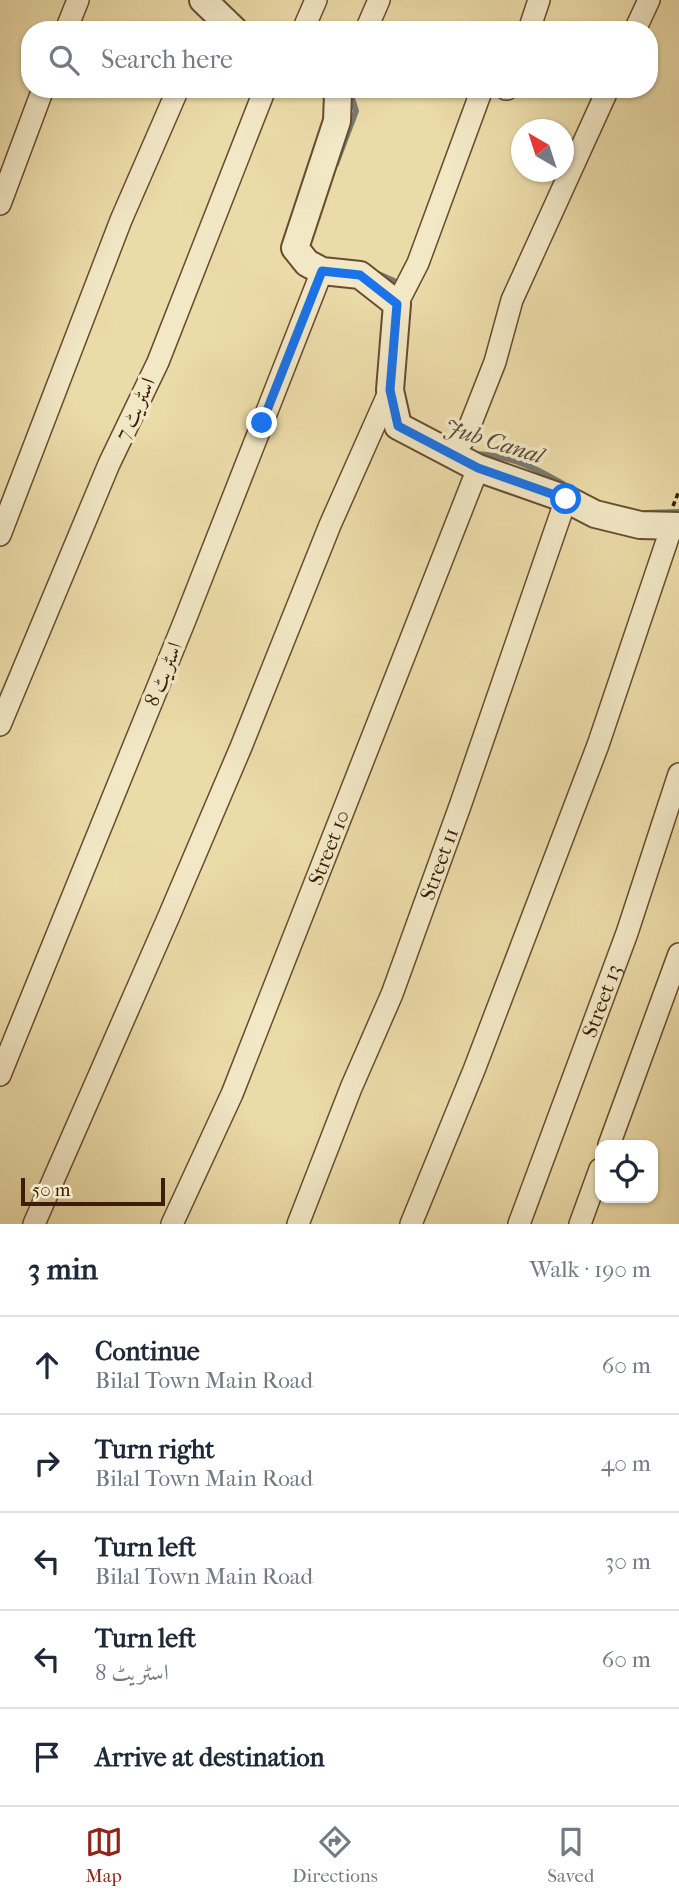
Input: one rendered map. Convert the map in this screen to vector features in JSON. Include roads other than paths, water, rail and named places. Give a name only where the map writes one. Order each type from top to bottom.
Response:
[{"type":"street","points":[[70,21],[78,0]]},
{"type":"street","points":[[203,0],[219,21]]},
{"type":"street","points":[[307,21],[316,0]]},
{"type":"street","points":[[370,21],[379,0]]},
{"type":"street","points":[[532,21],[539,0]]},
{"type":"street","points":[[639,21],[649,0]]},
{"type":"street","points":[[0,204],[40,98]]},
{"type":"street","points":[[0,535],[121,220],[174,98]]},
{"type":"street","name":"اسٹریٹ 7","points":[[0,725],[109,464],[158,362],[261,98]]},
{"type":"street","points":[[338,98],[337,121],[295,248],[307,263],[322,271],[360,275],[397,304]]},
{"type":"street","points":[[411,1224],[479,1057],[598,745],[676,526],[640,525],[595,514],[566,499],[478,468],[398,426],[390,390],[397,304],[418,263],[479,98]]},
{"type":"street","points":[[450,455],[465,438],[495,362],[512,300],[604,98]]},
{"type":"street","name":"اسٹریٹ 8","points":[[0,1075],[185,620],[322,271]]},
{"type":"street","points":[[34,1224],[174,904],[241,747],[330,525],[390,390]]},
{"type":"street","name":"Street 10","points":[[172,1224],[232,1094],[478,468]]},
{"type":"street","name":"Street 11","points":[[299,1224],[351,1088],[392,994],[566,499]]},
{"type":"street","name":"Street 13","points":[[519,1224],[627,933],[679,774]]},
{"type":"street","points":[[611,1140],[679,954]]},
{"type":"street","points":[[580,1224],[595,1183]]},
{"type":"waterway","name":"Jub Canal","points":[[336,164],[356,111],[352,98]]},
{"type":"waterway","name":"Jub Canal","points":[[376,273],[394,281],[399,292]]},
{"type":"waterway","name":"Jub Canal","points":[[473,454],[513,460],[570,488]]},
{"type":"waterway","name":"Jub Canal","points":[[645,513],[679,512]]}]
